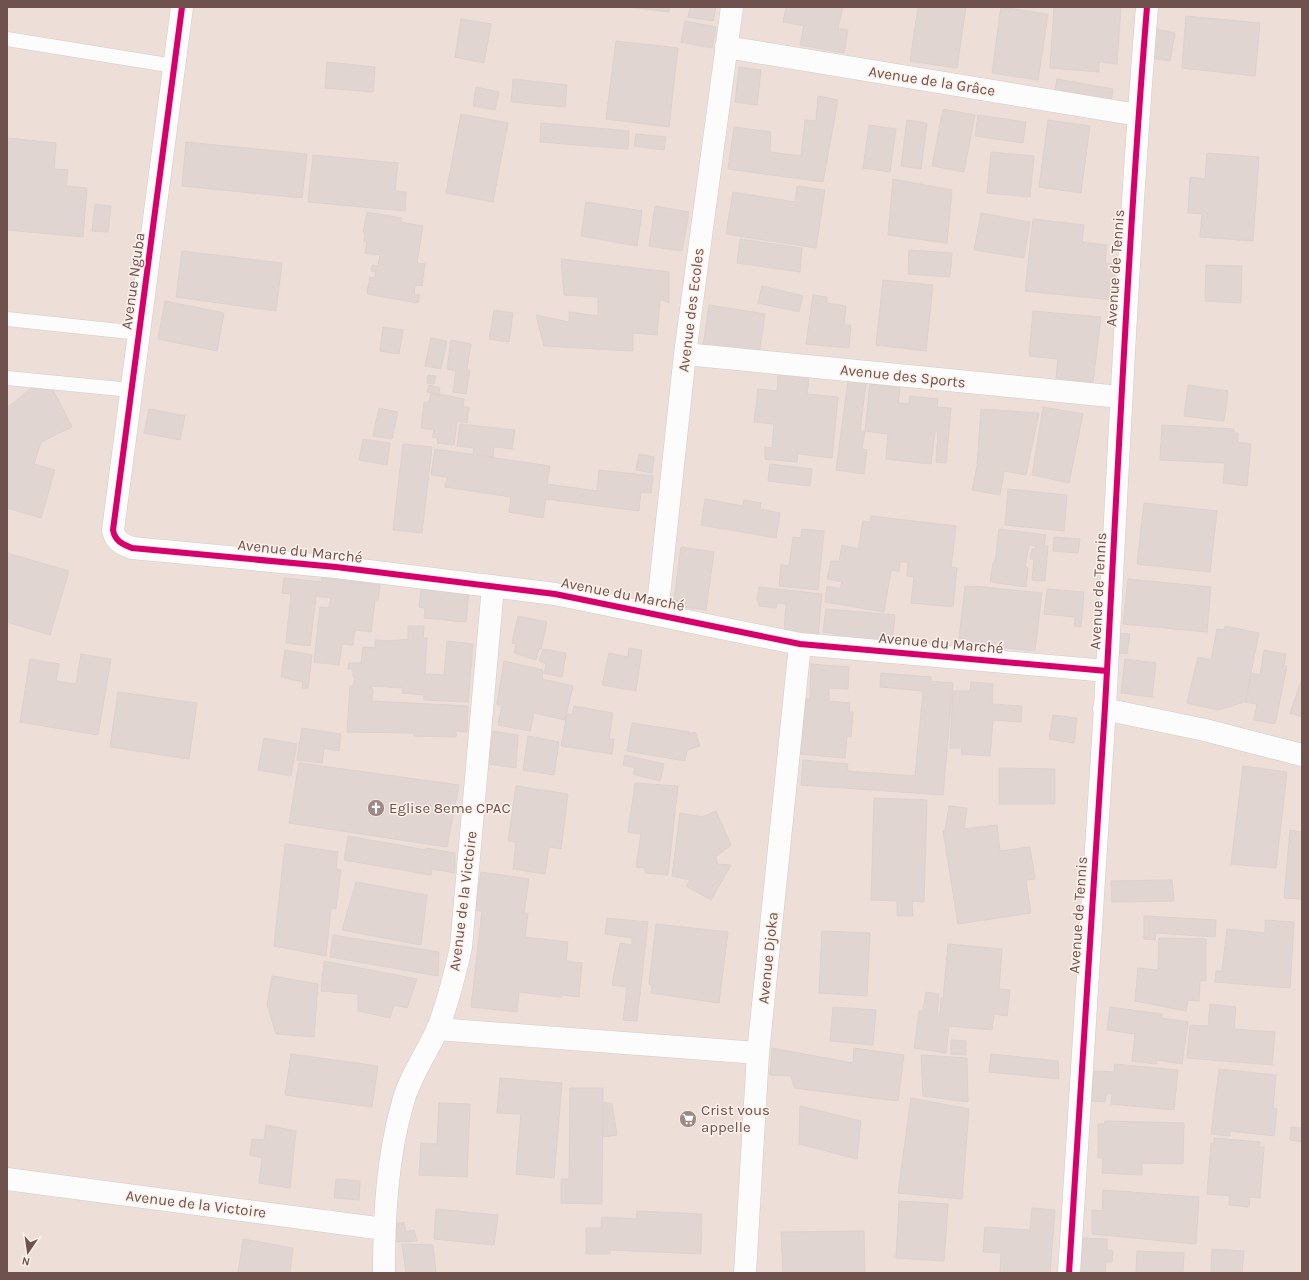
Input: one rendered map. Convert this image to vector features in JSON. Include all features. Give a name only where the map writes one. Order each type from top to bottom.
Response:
[{"type":"street","name":"Avenue Nguba","points":[[132,548],[114,537],[113,530],[182,7]]},
{"type":"street","name":"Avenue des Ecoles","points":[[656,614],[685,354],[732,7]]},
{"type":"street","name":"Avenue de Tennis","points":[[1069,1273],[1107,671],[1120,397],[1138,115],[1147,7]]},
{"type":"street","name":"Avenue de la Grâce","points":[[726,47],[1138,115]]},
{"type":"street","name":"Avenue des Sports","points":[[685,354],[1120,397]]},
{"type":"street","name":"Avenue du Marché","points":[[132,548],[336,566],[555,594],[800,644],[1107,671]]},
{"type":"street","name":"Avenue de la Victoire","points":[[384,1273],[384,1229],[392,1153],[403,1101],[437,1029],[452,987],[461,947],[493,586]]},
{"type":"street","name":"Avenue Djoka","points":[[745,1273],[758,1053],[800,644]]},
{"type":"street","points":[[1104,709],[1205,730],[1302,755]]},
{"type":"street","points":[[437,1029],[758,1053]]},
{"type":"street","name":"Avenue de la Victoire","points":[[7,1180],[384,1229]]},
{"type":"lane","points":[[7,39],[174,66]]},
{"type":"lane","points":[[7,319],[139,333]]},
{"type":"lane","points":[[7,378],[131,390]]},
{"type":"shaded area","points":[[7,7],[1302,7],[1302,1273],[7,1273]]},
{"type":"building","points":[[629,7],[670,7],[669,12]]},
{"type":"building","points":[[690,7],[716,7],[713,21],[688,17]]},
{"type":"building","points":[[786,7],[843,7],[838,28],[848,30],[844,53],[800,45],[804,26],[783,22]]},
{"type":"building","points":[[918,7],[966,7],[957,68],[910,61]]},
{"type":"building","points":[[1001,7],[1048,14],[1038,80],[992,73]]},
{"type":"building","points":[[1054,7],[1121,7],[1117,64],[1099,62],[1099,72],[1050,68]]},
{"type":"building","points":[[1186,16],[1260,23],[1255,76],[1182,68]]},
{"type":"building","points":[[461,19],[491,24],[484,63],[455,57]]},
{"type":"building","points":[[685,21],[716,27],[712,48],[681,42]]},
{"type":"building","points":[[1156,29],[1175,33],[1170,61],[1151,58]]},
{"type":"building","points":[[616,41],[678,48],[669,127],[606,119]]},
{"type":"building","points":[[327,62],[375,67],[373,92],[325,88]]},
{"type":"building","points":[[739,67],[761,70],[757,105],[735,102]]},
{"type":"building","points":[[513,79],[567,85],[565,107],[511,102]]},
{"type":"building","points":[[1057,79],[1113,89],[1110,107],[1054,97]]},
{"type":"building","points":[[476,87],[499,92],[495,110],[473,106]]},
{"type":"building","points":[[818,96],[838,100],[823,182],[728,169],[734,127],[771,132],[770,152],[801,156],[805,120],[816,121]]},
{"type":"building","points":[[943,109],[975,115],[964,172],[932,166]]},
{"type":"building","points":[[461,114],[508,123],[493,202],[446,193]]},
{"type":"building","points":[[978,115],[1026,122],[1023,143],[975,136]]},
{"type":"building","points":[[907,120],[927,123],[921,169],[901,166]]},
{"type":"building","points":[[1048,120],[1090,126],[1081,193],[1039,187]]},
{"type":"building","points":[[541,123],[629,131],[628,149],[540,142]]},
{"type":"building","points":[[869,125],[896,129],[890,172],[863,168]]},
{"type":"building","points":[[636,134],[666,137],[664,150],[634,146]]},
{"type":"building","points":[[7,138],[56,143],[54,169],[68,170],[66,186],[87,188],[83,237],[7,230]]},
{"type":"building","points":[[186,142],[307,154],[302,198],[182,186]]},
{"type":"building","points":[[991,152],[1034,156],[1030,197],[987,193]]},
{"type":"building","points":[[1207,153],[1259,157],[1253,241],[1200,237],[1202,214],[1188,213],[1190,177],[1205,179]]},
{"type":"building","points":[[313,155],[398,163],[395,191],[406,192],[405,211],[308,202]]},
{"type":"building","points":[[893,179],[952,190],[947,243],[888,235]]},
{"type":"building","points":[[797,186],[825,190],[816,248],[726,234],[733,192],[795,202]]},
{"type":"building","points":[[586,202],[642,211],[637,246],[581,236]]},
{"type":"building","points":[[95,204],[111,206],[108,232],[92,231]]},
{"type":"building","points":[[655,206],[689,212],[682,251],[649,246]]},
{"type":"building","points":[[367,212],[402,218],[401,222],[423,226],[417,263],[425,264],[422,286],[415,285],[414,295],[420,295],[418,303],[367,294],[370,277],[375,278],[376,272],[371,271],[372,265],[378,266],[380,255],[365,253],[367,242],[364,241],[365,232],[363,232]]},
{"type":"building","points":[[981,213],[1030,222],[1024,258],[974,250]]},
{"type":"building","points":[[1033,219],[1084,225],[1082,242],[1107,245],[1105,263],[1116,264],[1112,300],[1025,291]]},
{"type":"building","points":[[740,239],[802,248],[800,272],[737,263]]},
{"type":"building","points":[[909,250],[952,253],[950,277],[908,274]]},
{"type":"building","points":[[182,251],[282,263],[276,311],[176,297]]},
{"type":"building","points":[[561,259],[669,272],[669,303],[660,299],[657,335],[633,333],[633,351],[544,346],[536,315],[569,322],[569,312],[598,316],[598,297],[564,295]]},
{"type":"building","points":[[1206,265],[1242,266],[1241,303],[1205,301]]},
{"type":"building","points":[[883,280],[933,285],[926,351],[876,345]]},
{"type":"building","points":[[762,286],[803,296],[799,312],[758,303]]},
{"type":"building","points":[[813,295],[827,297],[827,303],[846,306],[844,325],[851,325],[849,348],[806,344]]},
{"type":"building","points":[[165,301],[224,313],[217,351],[158,339]]},
{"type":"building","points":[[709,305],[765,314],[759,354],[703,346]]},
{"type":"building","points":[[494,310],[513,313],[509,342],[489,339]]},
{"type":"building","points":[[1033,311],[1101,317],[1093,382],[1056,378],[1058,359],[1029,356]]},
{"type":"building","points":[[383,327],[403,330],[399,354],[380,351]]},
{"type":"building","points":[[431,338],[447,341],[441,369],[425,366]]},
{"type":"building","points":[[451,340],[471,344],[467,369],[470,370],[466,394],[453,392],[456,371],[447,369]]},
{"type":"building","points":[[778,374],[809,377],[807,394],[838,397],[832,458],[798,454],[797,462],[765,459],[765,447],[772,448],[774,424],[754,422],[758,389],[777,391]]},
{"type":"building","points":[[428,375],[436,376],[434,384],[427,383]]},
{"type":"building","points":[[46,376],[72,427],[41,442],[34,464],[55,470],[41,518],[7,508],[7,408]]},
{"type":"building","points":[[848,381],[866,383],[860,431],[865,431],[862,449],[867,450],[864,474],[836,470]]},
{"type":"building","points":[[870,384],[900,388],[898,403],[909,404],[910,396],[938,399],[937,407],[951,408],[946,463],[936,462],[938,431],[935,431],[931,464],[886,459],[888,434],[865,431]]},
{"type":"building","points":[[429,385],[440,388],[439,395],[427,392]]},
{"type":"building","points":[[1188,385],[1228,391],[1224,421],[1184,416]]},
{"type":"building","points":[[431,394],[440,396],[440,394],[464,399],[463,407],[469,407],[467,423],[457,421],[454,445],[437,443],[438,438],[432,437],[434,430],[421,428],[424,402],[429,402]]},
{"type":"building","points":[[1043,407],[1083,414],[1069,483],[1032,475]]},
{"type":"building","points":[[379,408],[398,412],[392,439],[373,436]]},
{"type":"building","points":[[149,409],[185,416],[180,440],[144,433]]},
{"type":"building","points":[[981,409],[1039,413],[1026,475],[1004,471],[1000,495],[972,490],[977,466]]},
{"type":"building","points":[[460,424],[515,430],[512,449],[494,447],[493,457],[473,453],[474,448],[457,446]]},
{"type":"building","points":[[1162,425],[1234,429],[1234,433],[1238,433],[1238,442],[1251,444],[1247,486],[1223,483],[1225,463],[1160,460]]},
{"type":"building","points":[[363,439],[390,443],[387,465],[359,460]]},
{"type":"building","points":[[403,444],[432,447],[422,533],[393,530]]},
{"type":"building","points":[[435,449],[550,466],[547,484],[597,491],[599,470],[653,476],[651,493],[641,492],[639,511],[546,499],[543,518],[509,512],[511,497],[445,487],[447,477],[431,475]]},
{"type":"building","points":[[639,454],[654,457],[652,473],[636,470]]},
{"type":"building","points":[[770,464],[812,469],[810,486],[768,481]]},
{"type":"building","points":[[1008,489],[1067,495],[1064,531],[1005,525]]},
{"type":"building","points":[[705,499],[743,506],[744,500],[761,503],[760,509],[780,513],[776,538],[701,525]]},
{"type":"building","points":[[1144,503],[1217,511],[1210,572],[1137,564]]},
{"type":"building","points":[[871,516],[956,526],[951,567],[957,568],[953,607],[911,603],[914,577],[907,576],[908,562],[900,562],[899,571],[891,570],[884,612],[825,602],[827,586],[840,589],[842,582],[827,579],[831,561],[839,561],[842,545],[858,549],[863,521],[870,522]]},
{"type":"building","points":[[802,529],[824,531],[818,590],[779,586],[781,565],[789,566],[793,537],[801,538]]},
{"type":"building","points":[[999,529],[1046,535],[1044,546],[1048,546],[1045,581],[1032,580],[1034,559],[1030,559],[1032,549],[1035,549],[1036,546],[1029,545],[1025,567],[1028,568],[1026,587],[990,582],[993,563],[995,563]]},
{"type":"building","points":[[1054,537],[1080,539],[1078,553],[1053,551]]},
{"type":"building","points":[[681,547],[714,552],[706,610],[682,607],[681,603],[674,600]]},
{"type":"building","points":[[7,553],[69,571],[50,635],[7,622]]},
{"type":"building","points":[[284,578],[322,582],[322,578],[380,585],[378,600],[375,600],[371,632],[355,630],[353,645],[342,644],[339,665],[314,662],[320,607],[329,608],[331,598],[316,596],[310,646],[286,643],[291,594],[282,593]]},
{"type":"building","points":[[1128,579],[1211,587],[1207,632],[1123,624]]},
{"type":"building","points":[[965,586],[1042,593],[1035,651],[969,644],[970,639],[959,638]]},
{"type":"building","points":[[759,587],[822,594],[818,636],[784,633],[786,604],[777,603],[776,608],[759,606],[759,601],[757,601]]},
{"type":"building","points":[[421,589],[469,593],[466,622],[424,618],[425,608],[419,607]]},
{"type":"building","points":[[1047,589],[1084,592],[1081,627],[1074,626],[1075,617],[1044,614]]},
{"type":"building","points":[[826,609],[895,615],[892,643],[835,638],[836,634],[823,632]]},
{"type":"building","points":[[518,616],[547,622],[541,649],[539,649],[536,660],[514,653],[516,644],[512,643]]},
{"type":"building","points":[[408,626],[424,626],[423,638],[427,638],[425,674],[444,675],[447,641],[473,644],[468,702],[424,700],[424,695],[402,693],[403,688],[372,686],[372,701],[468,706],[467,732],[456,731],[456,737],[414,736],[414,733],[347,732],[350,686],[353,686],[355,677],[353,676],[353,669],[348,669],[349,663],[361,663],[363,647],[375,648],[375,640],[389,641],[408,639]]},
{"type":"building","points":[[1225,626],[1259,633],[1245,702],[1218,710],[1187,703],[1198,657],[1211,660],[1217,629],[1224,630]]},
{"type":"building","points":[[1115,633],[1130,634],[1127,654],[1113,652]]},
{"type":"building","points":[[629,648],[642,650],[636,691],[602,685],[609,653],[628,657]]},
{"type":"building","points":[[543,649],[566,653],[562,677],[544,673],[546,664],[539,661]]},
{"type":"building","points":[[285,650],[312,655],[308,688],[302,688],[303,682],[281,677]]},
{"type":"building","points":[[1264,650],[1286,654],[1284,666],[1287,666],[1275,724],[1254,720],[1257,704],[1245,702],[1252,673],[1260,675]]},
{"type":"building","points":[[81,654],[111,659],[98,735],[20,722],[30,659],[59,664],[56,681],[76,684]]},
{"type":"building","points":[[1125,659],[1156,663],[1152,697],[1121,693]]},
{"type":"building","points":[[504,661],[543,670],[542,679],[573,686],[565,720],[534,713],[530,731],[498,725],[502,705],[497,704]]},
{"type":"building","points":[[811,664],[849,667],[848,689],[829,688],[829,701],[850,703],[849,712],[853,712],[851,737],[847,736],[845,758],[799,754],[803,699],[810,699]]},
{"type":"building","points":[[881,673],[931,677],[931,681],[953,683],[943,795],[801,785],[803,760],[848,764],[847,771],[915,776],[923,691],[880,687]]},
{"type":"building","points":[[1302,679],[1302,717],[1290,713]]},
{"type":"building","points":[[971,682],[993,684],[992,704],[1022,706],[1021,722],[993,720],[990,756],[961,754],[962,748],[950,748],[953,691],[970,691]]},
{"type":"building","points":[[118,692],[197,703],[189,759],[110,747]]},
{"type":"building","points":[[574,706],[613,713],[609,739],[614,739],[612,754],[561,746],[567,714],[572,715]]},
{"type":"building","points":[[1053,715],[1077,718],[1074,743],[1049,739]]},
{"type":"building","points":[[632,723],[690,732],[689,734],[695,732],[700,746],[687,750],[685,761],[627,751]]},
{"type":"building","points":[[302,728],[341,734],[339,751],[324,748],[322,763],[297,760]]},
{"type":"building","points":[[493,731],[518,735],[516,768],[489,764]]},
{"type":"building","points":[[528,736],[559,742],[554,775],[523,770]]},
{"type":"building","points":[[264,738],[297,744],[291,776],[258,770]]},
{"type":"building","points":[[625,755],[664,764],[660,781],[633,774],[635,768],[623,765]]},
{"type":"building","points":[[299,763],[459,785],[447,847],[289,823]]},
{"type":"building","points":[[1243,766],[1287,772],[1276,868],[1231,864]]},
{"type":"building","points":[[999,768],[1055,769],[1055,804],[999,804]]},
{"type":"building","points":[[635,783],[678,786],[668,875],[645,873],[645,868],[636,867],[641,834],[628,832]]},
{"type":"building","points":[[516,786],[568,794],[561,849],[549,847],[545,874],[513,869],[516,842],[508,841]]},
{"type":"building","points":[[874,798],[927,800],[924,902],[912,901],[913,916],[897,916],[897,901],[871,900]]},
{"type":"building","points":[[949,806],[967,808],[964,829],[997,825],[1000,851],[1030,847],[1035,879],[1026,880],[1031,913],[958,924],[943,831],[945,831]]},
{"type":"building","points":[[716,811],[731,845],[716,857],[717,864],[731,865],[711,900],[686,886],[690,880],[672,876],[680,813],[702,817]]},
{"type":"building","points":[[1290,830],[1302,832],[1302,899],[1284,898]]},
{"type":"building","points":[[348,836],[426,850],[426,848],[455,853],[455,873],[432,869],[431,875],[344,860]]},
{"type":"building","points":[[285,844],[338,852],[336,869],[341,870],[336,909],[331,908],[326,956],[274,946]]},
{"type":"building","points":[[481,872],[529,879],[524,913],[528,913],[525,937],[568,942],[566,961],[582,963],[579,997],[562,995],[561,997],[519,992],[517,1012],[471,1007],[482,911],[475,910]]},
{"type":"building","points":[[1172,880],[1174,901],[1112,902],[1111,881]]},
{"type":"building","points":[[356,882],[427,895],[421,945],[342,930]]},
{"type":"building","points":[[1144,916],[1216,920],[1215,937],[1156,933],[1155,940],[1144,939]]},
{"type":"building","points":[[607,918],[648,922],[637,1021],[623,1020],[627,987],[612,985],[620,943],[632,945],[632,938],[605,934]]},
{"type":"building","points":[[1265,920],[1294,922],[1290,988],[1215,982],[1216,971],[1222,971],[1227,929],[1265,933]]},
{"type":"building","points":[[656,924],[728,932],[719,1003],[651,993],[652,985],[649,984]]},
{"type":"building","points":[[822,931],[870,933],[867,996],[819,993]]},
{"type":"building","points":[[333,935],[439,952],[438,976],[330,957]]},
{"type":"building","points":[[1159,938],[1206,939],[1206,981],[1200,981],[1199,1001],[1188,1000],[1186,1011],[1135,1001],[1138,968],[1158,970]]},
{"type":"building","points":[[948,944],[1002,949],[999,989],[1010,990],[1007,1016],[994,1014],[992,1030],[949,1026],[946,1053],[914,1048],[919,1011],[923,1011],[926,992],[939,994],[937,1013],[940,1013],[941,998],[943,999]]},
{"type":"building","points":[[324,961],[417,979],[407,1008],[394,1005],[390,1018],[358,1011],[358,994],[321,991]]},
{"type":"building","points":[[272,976],[318,984],[314,1037],[276,1034],[267,1005]]},
{"type":"building","points":[[1210,1004],[1236,1007],[1234,1029],[1275,1032],[1272,1065],[1187,1058],[1190,1025],[1208,1026]]},
{"type":"building","points":[[833,1007],[876,1010],[873,1045],[830,1041]]},
{"type":"building","points":[[1110,1007],[1162,1014],[1162,1018],[1188,1022],[1182,1064],[1157,1060],[1156,1064],[1132,1061],[1135,1034],[1107,1030]]},
{"type":"building","points":[[951,1040],[966,1041],[966,1055],[951,1054]]},
{"type":"building","points":[[772,1048],[853,1063],[854,1048],[904,1055],[898,1101],[794,1088],[791,1076],[770,1075]]},
{"type":"building","points":[[291,1054],[378,1066],[372,1107],[285,1095]]},
{"type":"building","points":[[991,1054],[1058,1061],[1059,1079],[989,1072]]},
{"type":"building","points":[[921,1055],[967,1058],[968,1102],[923,1096]]},
{"type":"building","points":[[1115,1064],[1178,1070],[1174,1110],[1111,1104],[1112,1094],[1106,1094],[1105,1102],[1091,1101],[1094,1071],[1114,1072]]},
{"type":"building","points":[[1219,1069],[1276,1075],[1273,1108],[1277,1109],[1274,1136],[1230,1131],[1230,1136],[1211,1134]]},
{"type":"building","points":[[500,1078],[562,1083],[554,1178],[516,1174],[521,1114],[497,1113]]},
{"type":"building","points":[[570,1088],[603,1088],[602,1204],[561,1203],[561,1179],[569,1179]]},
{"type":"building","points":[[911,1098],[969,1109],[962,1199],[898,1193]]},
{"type":"building","points":[[603,1102],[612,1104],[617,1135],[603,1137]]},
{"type":"building","points":[[439,1103],[470,1104],[467,1177],[419,1175],[421,1143],[437,1144]]},
{"type":"building","points":[[800,1106],[861,1121],[857,1159],[799,1144]]},
{"type":"building","points":[[1105,1121],[1184,1123],[1183,1164],[1142,1163],[1142,1175],[1102,1173],[1103,1158],[1098,1158],[1098,1124],[1104,1124]]},
{"type":"building","points":[[1302,1122],[1302,1142],[1290,1140],[1291,1127],[1301,1128]]},
{"type":"building","points":[[266,1125],[296,1131],[290,1188],[259,1183],[262,1158],[250,1155],[252,1139],[264,1140]]},
{"type":"building","points":[[1214,1138],[1260,1142],[1259,1147],[1264,1147],[1260,1198],[1250,1197],[1249,1207],[1229,1205],[1230,1196],[1207,1194],[1211,1143],[1214,1143]]},
{"type":"building","points":[[336,1179],[360,1181],[359,1200],[334,1198]]},
{"type":"building","points":[[1103,1190],[1199,1197],[1196,1244],[1092,1234],[1092,1210],[1102,1211]]},
{"type":"building","points":[[899,1201],[948,1204],[944,1261],[896,1258]]},
{"type":"building","points":[[1032,1208],[1055,1210],[1050,1273],[1000,1273],[1001,1253],[983,1252],[985,1227],[1030,1230]]},
{"type":"building","points":[[436,1209],[498,1215],[494,1245],[434,1239]]},
{"type":"building","points":[[637,1211],[702,1214],[701,1254],[610,1250],[610,1254],[586,1254],[586,1228],[601,1228],[602,1217],[636,1219]]},
{"type":"building","points":[[404,1222],[406,1232],[414,1230],[417,1241],[392,1242],[390,1225]]},
{"type":"building","points":[[864,1231],[865,1273],[783,1273],[781,1232]]},
{"type":"building","points":[[1083,1238],[1107,1239],[1107,1250],[1113,1251],[1112,1262],[1106,1262],[1105,1273],[1079,1272]]},
{"type":"building","points":[[243,1239],[293,1248],[290,1273],[238,1273]]},
{"type":"building","points":[[402,1244],[433,1245],[436,1273],[406,1273]]},
{"type":"building","points":[[1212,1249],[1244,1251],[1242,1273],[1211,1273]]},
{"type":"building","points":[[1137,1251],[1184,1253],[1183,1273],[1136,1273]]},
{"type":"cycle path","points":[[182,7],[113,530],[115,537],[120,542],[132,548],[336,567],[555,594],[800,644],[1107,671]]},
{"type":"cycle path","points":[[1069,1273],[1105,707],[1129,269],[1147,7]]},
{"type":"place","name":"Eglise 8eme CPAC","points":[[376,808]]},
{"type":"place","name":"Crist vous appelle","points":[[688,1119]]}]
